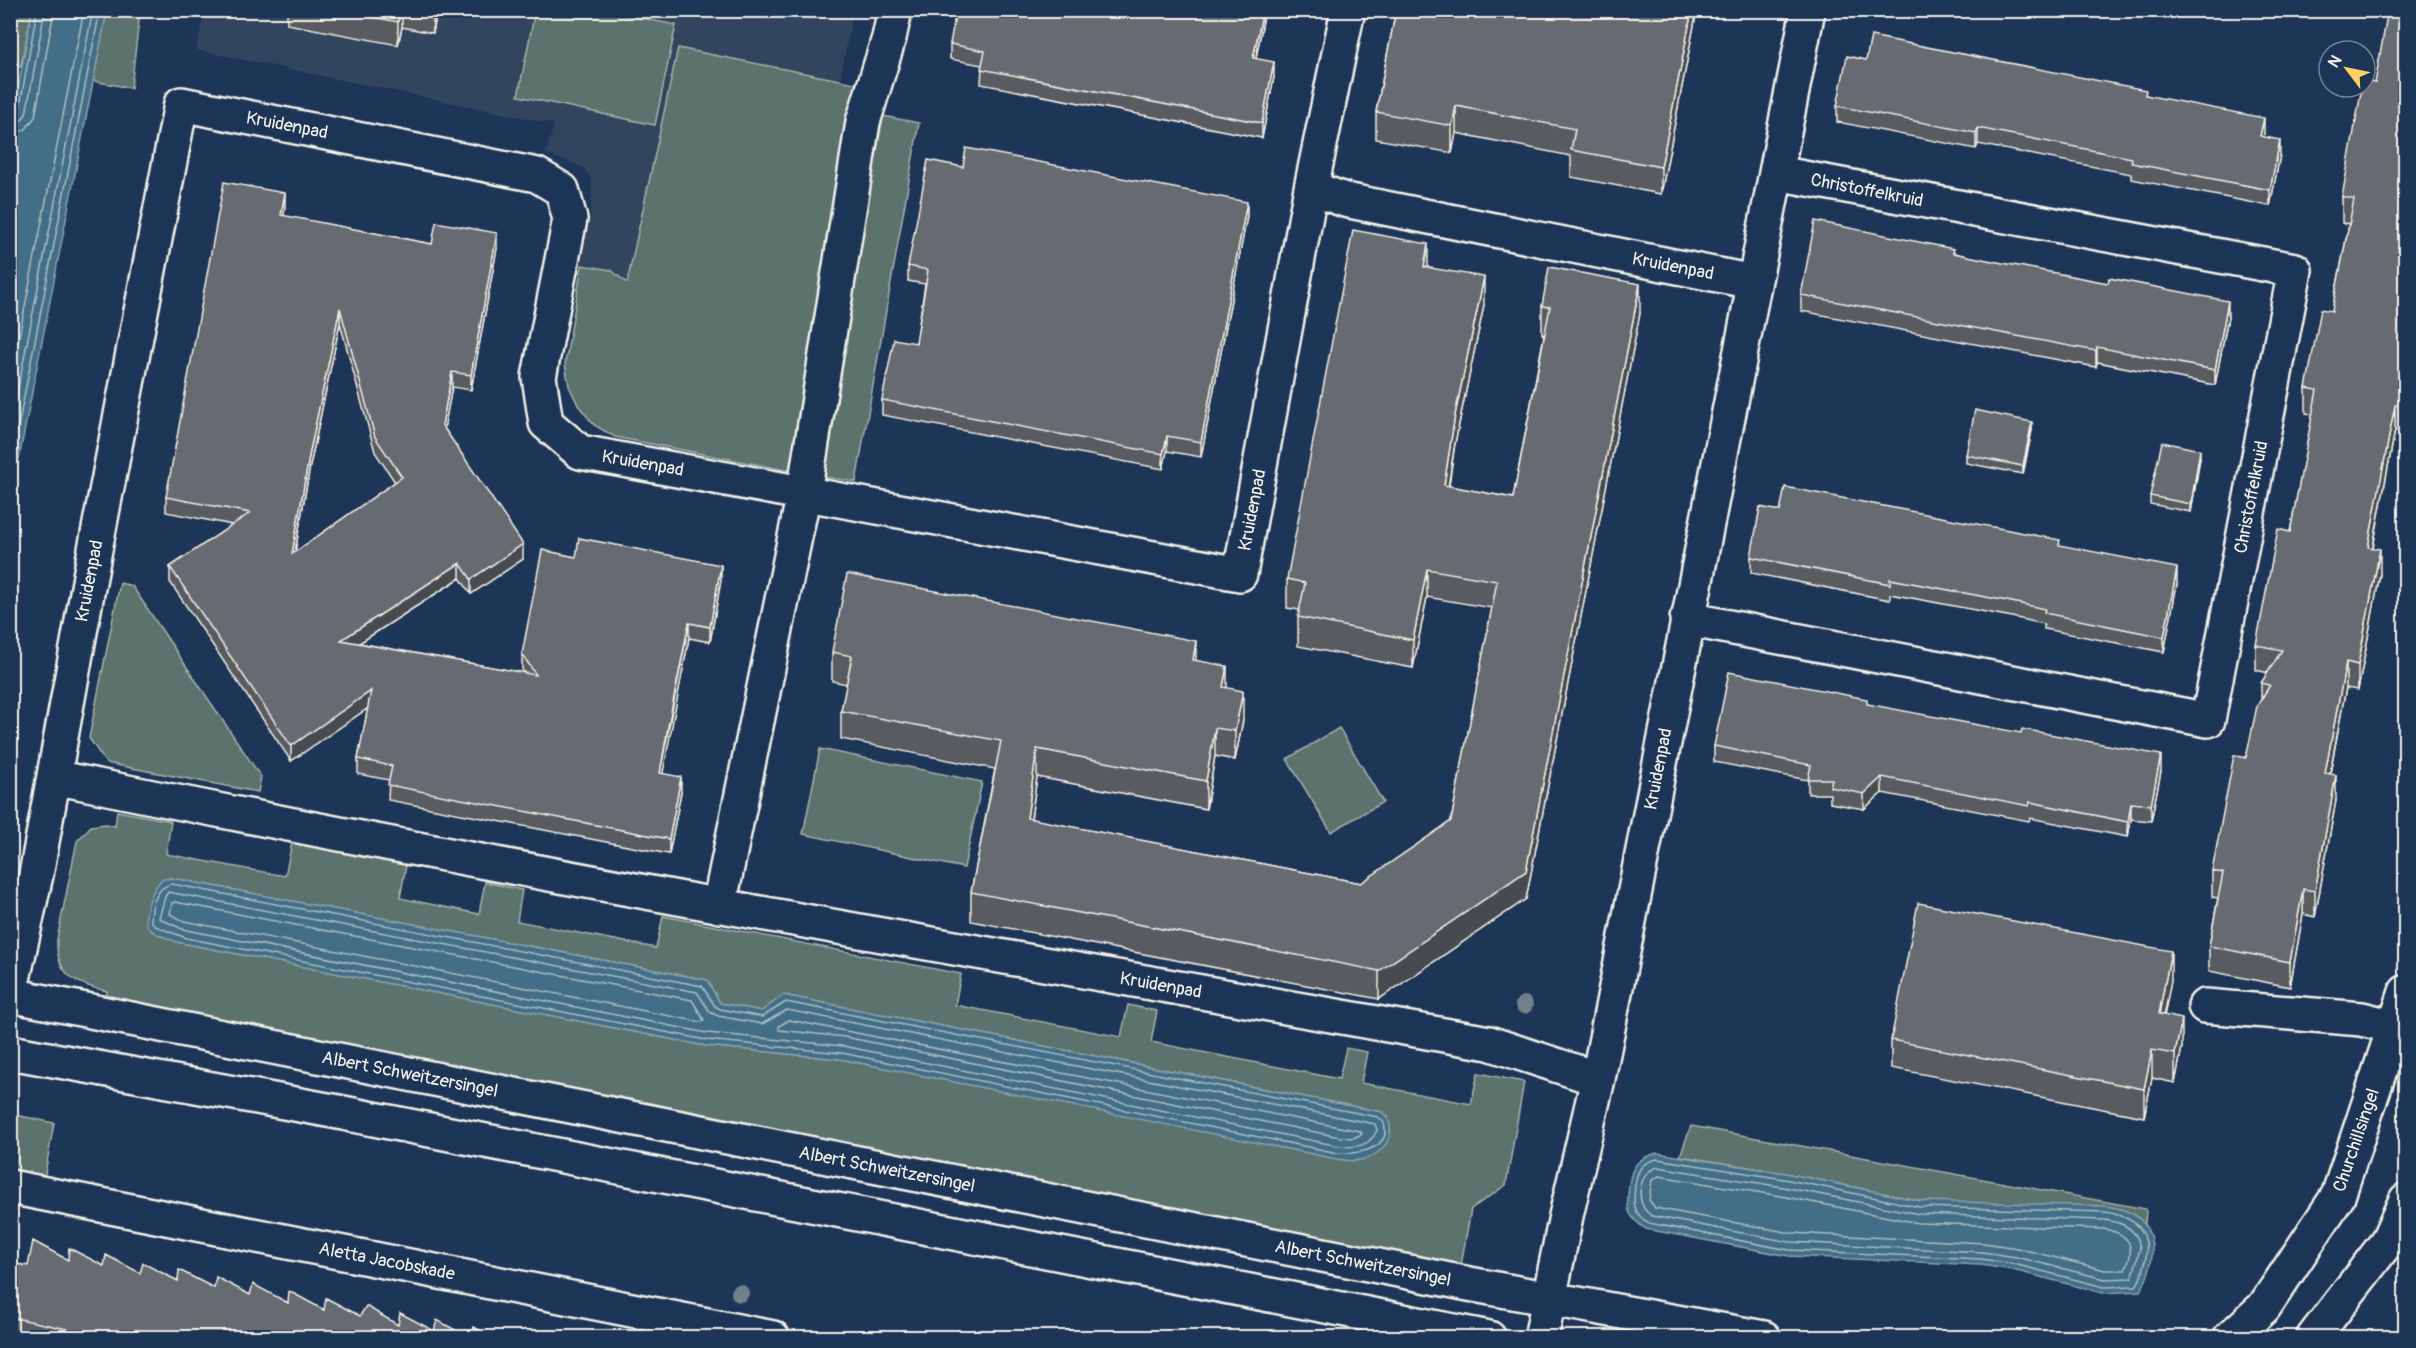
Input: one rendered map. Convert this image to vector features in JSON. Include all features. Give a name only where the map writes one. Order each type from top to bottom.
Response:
[{"type":"street","points":[[719,906],[804,493],[863,122],[889,38],[895,10]]},
{"type":"street","name":"Kruidenpad","points":[[10,994],[36,875],[181,104],[537,175],[562,190],[570,219],[539,376],[546,423],[580,452],[1240,574],[1311,188],[1348,10]]},
{"type":"street","name":"Kruidenpad","points":[[1549,1299],[1598,1079],[1808,10]]},
{"type":"street","name":"Christoffelkruid","points":[[1687,619],[2208,720],[2295,270],[1777,173]]},
{"type":"street","name":"Kruidenpad","points":[[1311,188],[1345,200],[1753,282]]},
{"type":"street","name":"Kruidenpad","points":[[54,777],[280,824],[719,906],[1489,1042],[1598,1079]]},
{"type":"street","name":"Churchillsingel","points":[[2230,1338],[2264,1307],[2338,1196],[2406,992]]},
{"type":"street","name":"Albert Schweitzersingel","points":[[10,994],[1549,1299],[1764,1338]]},
{"type":"street","points":[[2205,1005],[2362,1019],[2394,1027]]},
{"type":"street","points":[[10,1052],[333,1111],[1489,1338]]},
{"type":"street","name":"Aletta Jacobskade","points":[[10,1187],[767,1337]]},
{"type":"street","points":[[2313,1338],[2387,1242],[2406,1200]]},
{"type":"street","points":[[1541,1338],[1549,1299]]},
{"type":"shaded area","points":[[205,11],[853,11],[840,80],[860,84],[801,401],[791,471],[615,437],[594,425],[578,405],[569,386],[565,364],[591,207],[592,181],[583,167],[546,154],[554,124],[196,50]]},
{"type":"green space","points":[[11,11],[32,11],[21,67],[11,67]]},
{"type":"green space","points":[[107,11],[140,11],[131,88],[93,81]]},
{"type":"green space","points":[[535,11],[605,11],[676,25],[655,125],[518,96]]},
{"type":"green space","points":[[678,48],[860,84],[801,401],[791,471],[615,437],[594,425],[578,405],[569,386],[565,364],[582,265],[611,270],[627,283]]},
{"type":"green space","points":[[883,116],[919,123],[856,482],[818,476]]},
{"type":"green space","points":[[120,583],[132,586],[261,777],[258,792],[106,763],[89,738]]},
{"type":"green space","points":[[1339,728],[1383,802],[1331,832],[1287,759]]},
{"type":"green space","points":[[820,749],[982,782],[964,868],[803,834]]},
{"type":"green space","points":[[117,811],[171,821],[166,854],[285,876],[293,838],[407,860],[400,898],[479,914],[485,882],[522,890],[517,921],[656,948],[663,916],[961,974],[955,1005],[1121,1037],[1128,1005],[1157,1011],[1151,1042],[1339,1079],[1346,1048],[1367,1052],[1361,1083],[1471,1104],[1478,1073],[1524,1082],[1506,1185],[1471,1209],[1461,1265],[105,1004],[107,991],[77,981],[64,970],[57,951],[57,939],[77,841],[91,826],[106,824],[115,826]],"holes":[[[171,878],[707,980],[720,1003],[762,1011],[783,995],[1382,1112],[1388,1117],[1355,1161],[840,1059],[706,1046],[177,942],[152,931],[161,880]]]},
{"type":"green space","points":[[11,1114],[54,1123],[44,1179],[11,1172]]},
{"type":"green space","points":[[1691,1126],[2146,1209],[2145,1225],[2135,1215],[1921,1201],[1785,1173],[1680,1156]]},
{"type":"water","points":[[32,11],[107,11],[11,499],[11,127]]},
{"type":"water","points":[[171,878],[707,980],[720,1003],[762,1011],[783,995],[1382,1112],[1390,1124],[1389,1137],[1382,1149],[1370,1157],[1354,1161],[1337,1159],[840,1059],[706,1046],[177,942],[151,930],[146,921],[148,905],[155,889],[161,880]]},
{"type":"water","points":[[1657,1153],[1785,1173],[1921,1201],[2118,1208],[2136,1216],[2144,1224],[2152,1245],[2150,1269],[2140,1291],[2103,1293],[2013,1270],[1981,1265],[1789,1256],[1646,1229],[1634,1220],[1629,1211],[1629,1185],[1634,1168],[1640,1160]]},
{"type":"building","points":[[334,10],[401,10],[398,22]]},
{"type":"building","points":[[956,10],[1263,10],[1253,58],[1274,62],[1262,123],[981,69],[985,51],[950,44]]},
{"type":"building","points":[[1396,10],[1692,10],[1661,167],[1571,150],[1575,129],[1456,106],[1452,126],[1376,112]]},
{"type":"building","points":[[2388,10],[2406,14],[2406,407],[2395,405],[2368,547],[2380,549],[2358,665],[2346,662],[2325,773],[2336,775],[2315,891],[2303,889],[2290,962],[2209,946],[2223,873],[2212,871],[2234,755],[2246,758],[2257,706],[2270,685],[2261,683],[2282,650],[2256,645],[2278,529],[2290,532],[2317,390],[2306,388],[2321,309],[2332,311],[2354,199],[2342,197],[2360,99],[2377,99],[2377,72]]},
{"type":"building","points":[[1871,36],[2146,90],[2145,95],[2264,118],[2260,136],[2280,140],[2270,190],[2131,163],[2132,158],[1978,128],[1976,133],[1837,106],[1847,56],[1866,60]]},
{"type":"building","points":[[966,148],[1247,202],[1201,442],[1167,436],[1163,454],[882,400],[894,339],[916,343],[928,270],[908,266],[928,160],[963,167]]},
{"type":"building","points":[[224,182],[285,193],[281,215],[432,244],[436,222],[497,233],[471,375],[452,372],[442,425],[523,544],[471,579],[460,563],[341,640],[536,675],[522,654],[542,550],[576,557],[579,538],[721,565],[710,627],[689,623],[668,727],[660,773],[681,777],[669,839],[388,785],[392,766],[358,759],[371,691],[291,746],[170,567],[250,513],[166,497]],"holes":[[[340,308],[375,437],[402,477],[292,554],[310,451]]]},
{"type":"building","points":[[1815,221],[1954,249],[1953,253],[1992,261],[2108,283],[2109,278],[2228,301],[2215,370],[2097,347],[2096,351],[1801,295]]},
{"type":"building","points":[[1353,230],[1428,244],[1424,267],[1484,277],[1455,415],[1444,485],[1513,498],[1550,307],[1542,306],[1549,267],[1640,284],[1526,871],[1379,971],[971,892],[1001,741],[841,711],[852,656],[832,652],[847,574],[1196,641],[1193,660],[1227,666],[1223,687],[1243,691],[1235,731],[1215,728],[1206,781],[1037,749],[1027,818],[1361,883],[1451,821],[1497,581],[1427,569],[1413,640],[1298,617],[1305,583],[1287,579]]},
{"type":"building","points":[[1975,410],[2032,422],[2023,466],[1966,455]]},
{"type":"building","points":[[2162,442],[2200,450],[2191,504],[2150,496]]},
{"type":"building","points":[[1785,487],[2060,540],[2059,545],[2177,568],[2164,637],[2044,613],[2045,609],[2007,601],[1890,579],[1890,584],[1751,557],[1760,507],[1780,511]]},
{"type":"building","points":[[1729,672],[1867,699],[1867,704],[2021,733],[2022,729],[2161,755],[2151,805],[2131,803],[2128,822],[2030,802],[2029,806],[1882,777],[1864,794],[1830,787],[1832,779],[1808,779],[1811,765],[1714,746]]},
{"type":"building","points":[[1918,903],[2171,951],[2159,1014],[2182,1019],[2175,1054],[2152,1050],[2144,1089],[1891,1040]]},
{"type":"building","points":[[33,1241],[68,1260],[69,1248],[104,1266],[106,1255],[140,1273],[143,1263],[178,1281],[179,1270],[214,1288],[216,1277],[250,1295],[253,1284],[288,1303],[289,1291],[324,1310],[326,1298],[360,1316],[366,1306],[398,1325],[400,1313],[434,1331],[437,1320],[470,1338],[71,1338],[72,1330],[10,1317],[10,1263],[28,1266]]},
{"type":"building","points":[[474,1327],[493,1338],[472,1338]]}]
